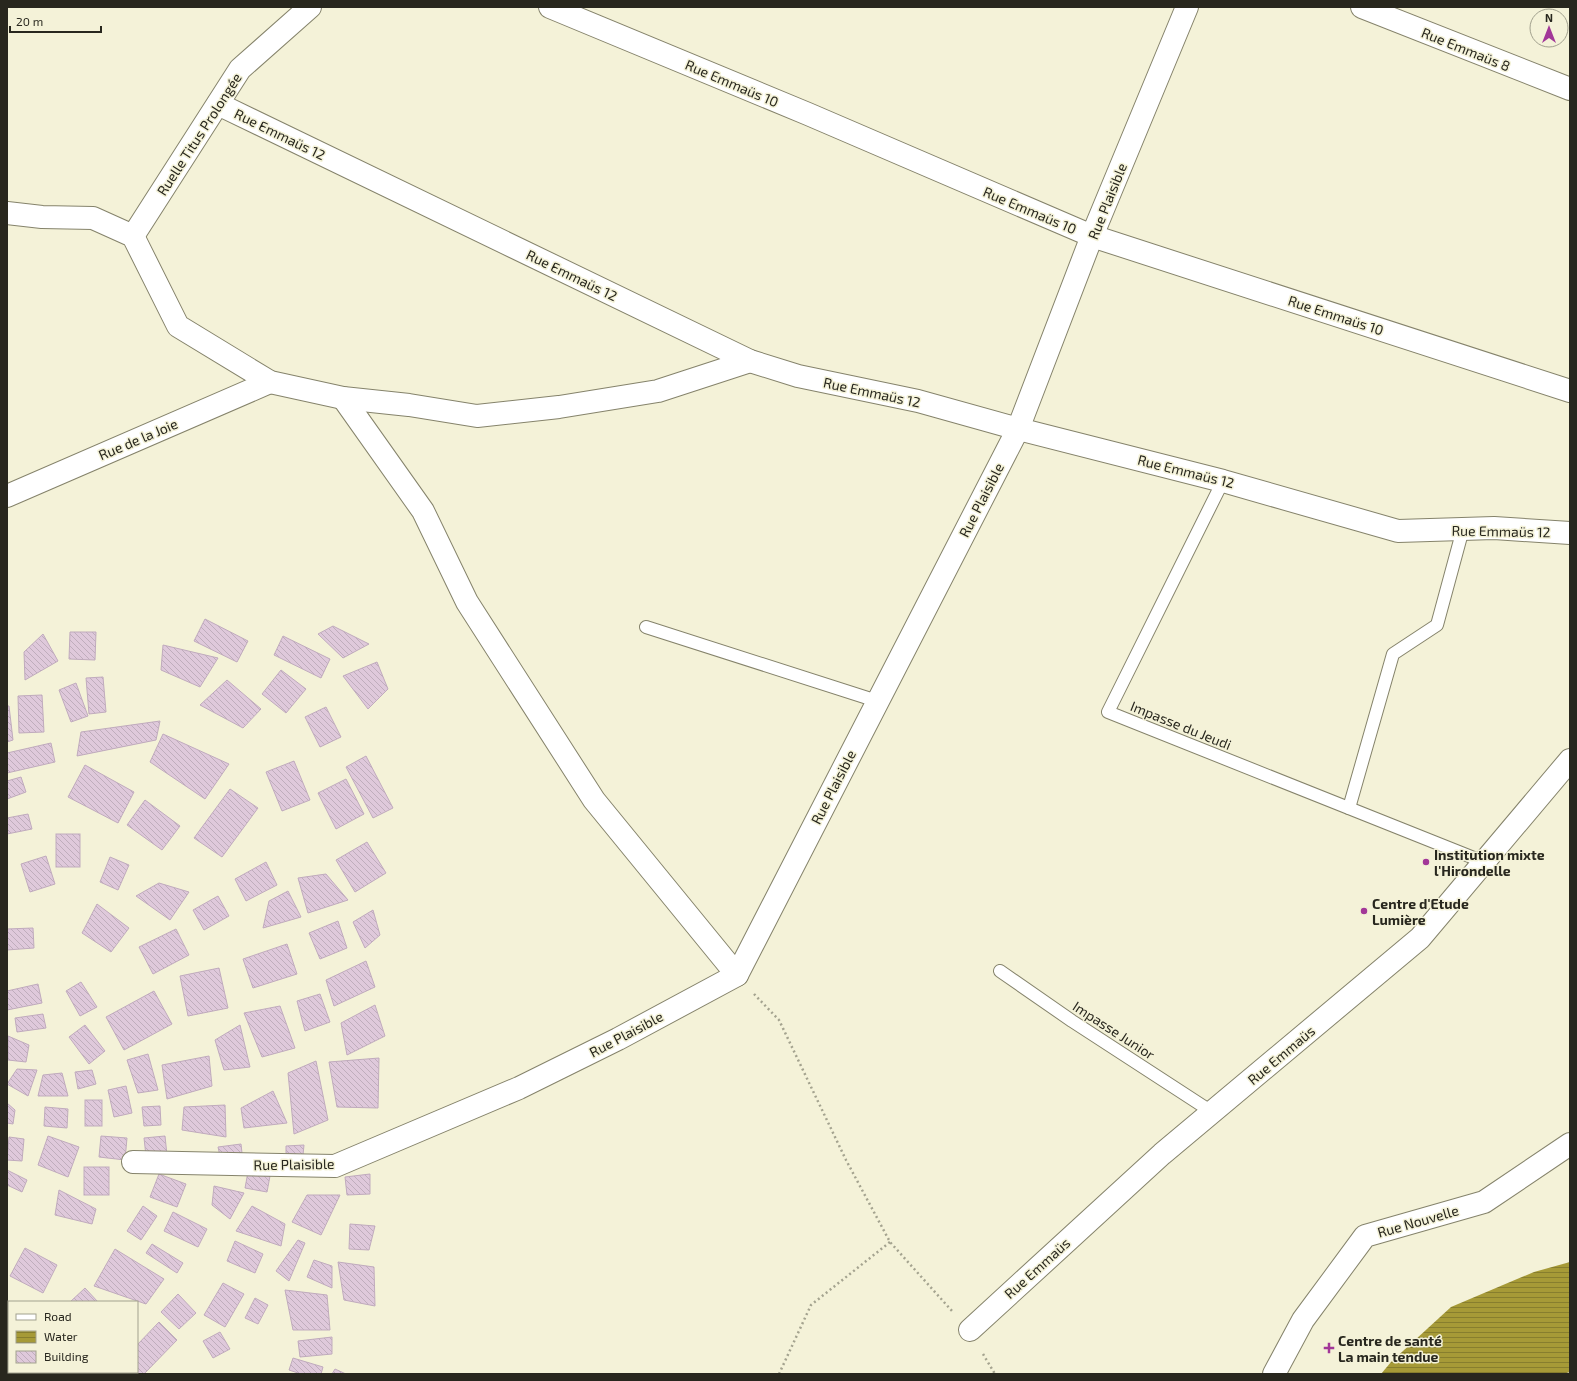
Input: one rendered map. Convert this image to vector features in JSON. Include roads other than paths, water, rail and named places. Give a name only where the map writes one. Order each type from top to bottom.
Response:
[{"type":"street","name":"Ruelle Titus Prolongée","points":[[133,236],[240,69],[310,7]]},
{"type":"street","name":"Rue Emmaüs 10","points":[[550,7],[808,114],[1092,236],[1570,391]]},
{"type":"street","name":"Rue Plaisible","points":[[133,1162],[335,1166],[520,1088],[618,1039],[737,975],[1018,429],[1092,236],[1187,7]]},
{"type":"street","name":"Rue Emmaüs 8","points":[[1362,7],[1570,89]]},
{"type":"street","name":"Rue Emmaüs 12","points":[[218,104],[750,361],[798,376],[918,401],[1018,429],[1223,481],[1398,531],[1494,528],[1570,533]]},
{"type":"street","points":[[7,213],[42,217],[92,218],[133,236],[178,326],[270,382],[343,398],[408,405],[477,416],[559,407],[658,391],[750,361]]},
{"type":"street","name":"Rue de la Joie","points":[[7,496],[270,382]]},
{"type":"street","points":[[343,398],[424,512],[467,602],[594,800],[737,975]]},
{"type":"street","name":"Rue Emmaüs","points":[[970,1330],[1162,1154],[1420,938],[1570,760]]},
{"type":"street","name":"Rue Nouvelle","points":[[1274,1374],[1302,1320],[1365,1236],[1484,1202],[1570,1144]]},
{"type":"lane","name":"Impasse du Jeudi","points":[[1223,481],[1108,712],[1484,862]]},
{"type":"lane","points":[[1349,808],[1393,654],[1437,625],[1463,529]]},
{"type":"lane","points":[[646,627],[877,701]]},
{"type":"lane","name":"Impasse Junior","points":[[1000,971],[1072,1021],[1212,1112]]},
{"type":"water","points":[[1570,1262],[1570,1372],[1563,1374],[1381,1374],[1391,1362],[1451,1307],[1534,1272]]},
{"type":"place","name":"Institution mixte l'Hirondelle","points":[[1426,862]]},
{"type":"place","name":"Centre d'Etude Lumière","points":[[1364,911]]},
{"type":"place","name":"Centre de santé La main tendue","points":[[1329,1348]]}]
